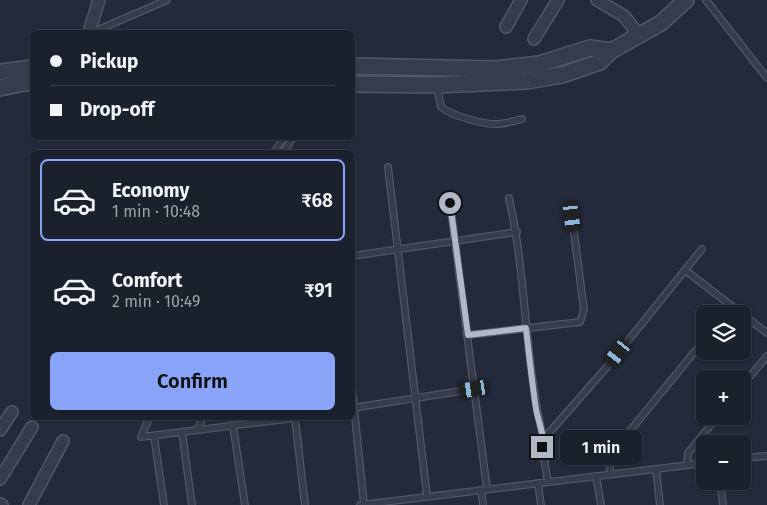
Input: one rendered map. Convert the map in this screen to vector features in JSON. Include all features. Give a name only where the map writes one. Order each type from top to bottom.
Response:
[{"type":"street","points":[[90,30],[99,0]]},
{"type":"street","points":[[506,27],[522,0]]},
{"type":"street","points":[[534,39],[558,0]]},
{"type":"street","points":[[597,0],[624,16],[638,35]]},
{"type":"street","points":[[355,84],[436,85],[527,81],[562,75],[600,62],[611,51],[661,22],[686,0]]},
{"type":"street","points":[[355,66],[495,68],[540,64],[590,48],[611,51]]},
{"type":"street","points":[[525,66],[527,81]]},
{"type":"street","points":[[0,72],[30,68]]},
{"type":"street","points":[[0,88],[30,83]]},
{"type":"street","points":[[0,430],[12,412]]},
{"type":"street","points":[[0,479],[32,427]]},
{"type":"street","points":[[29,505],[63,441]]},
{"type":"lane","points":[[98,30],[166,0]]},
{"type":"lane","points":[[706,0],[767,78]]},
{"type":"lane","points":[[436,85],[442,107],[446,111],[489,124],[522,119]]},
{"type":"lane","points":[[388,168],[427,496]]},
{"type":"lane","points":[[510,198],[517,232],[532,383],[544,440],[543,454],[548,482]]},
{"type":"lane","points":[[450,203],[474,389],[484,490],[483,505]]},
{"type":"lane","points":[[572,217],[584,310],[577,330]]},
{"type":"lane","points":[[355,256],[517,232]]},
{"type":"lane","points":[[544,440],[606,368],[702,249]]},
{"type":"lane","points":[[685,270],[731,305]]},
{"type":"lane","points":[[751,321],[767,333]]},
{"type":"lane","points":[[468,335],[576,324],[580,322]]},
{"type":"lane","points":[[611,474],[608,459],[611,454],[696,350]]},
{"type":"lane","points":[[751,375],[767,356]]},
{"type":"lane","points":[[355,408],[474,389]]},
{"type":"lane","points":[[355,419],[363,505],[696,464]]},
{"type":"lane","points":[[148,420],[141,437],[280,420]]},
{"type":"lane","points":[[197,430],[202,420]]},
{"type":"lane","points":[[295,420],[305,505]]},
{"type":"lane","points":[[688,465],[688,453],[711,425]]},
{"type":"lane","points":[[233,426],[244,505]]},
{"type":"lane","points":[[182,432],[192,505]]},
{"type":"lane","points":[[154,436],[164,505]]},
{"type":"lane","points":[[751,457],[767,456]]},
{"type":"lane","points":[[656,469],[660,505]]},
{"type":"lane","points":[[596,476],[601,505]]},
{"type":"lane","points":[[538,483],[541,505]]},
{"type":"lane","points":[[721,490],[723,505]]},
{"type":"route","points":[[450,203],[468,335],[526,328],[531,376],[544,440],[542,447]]}]
